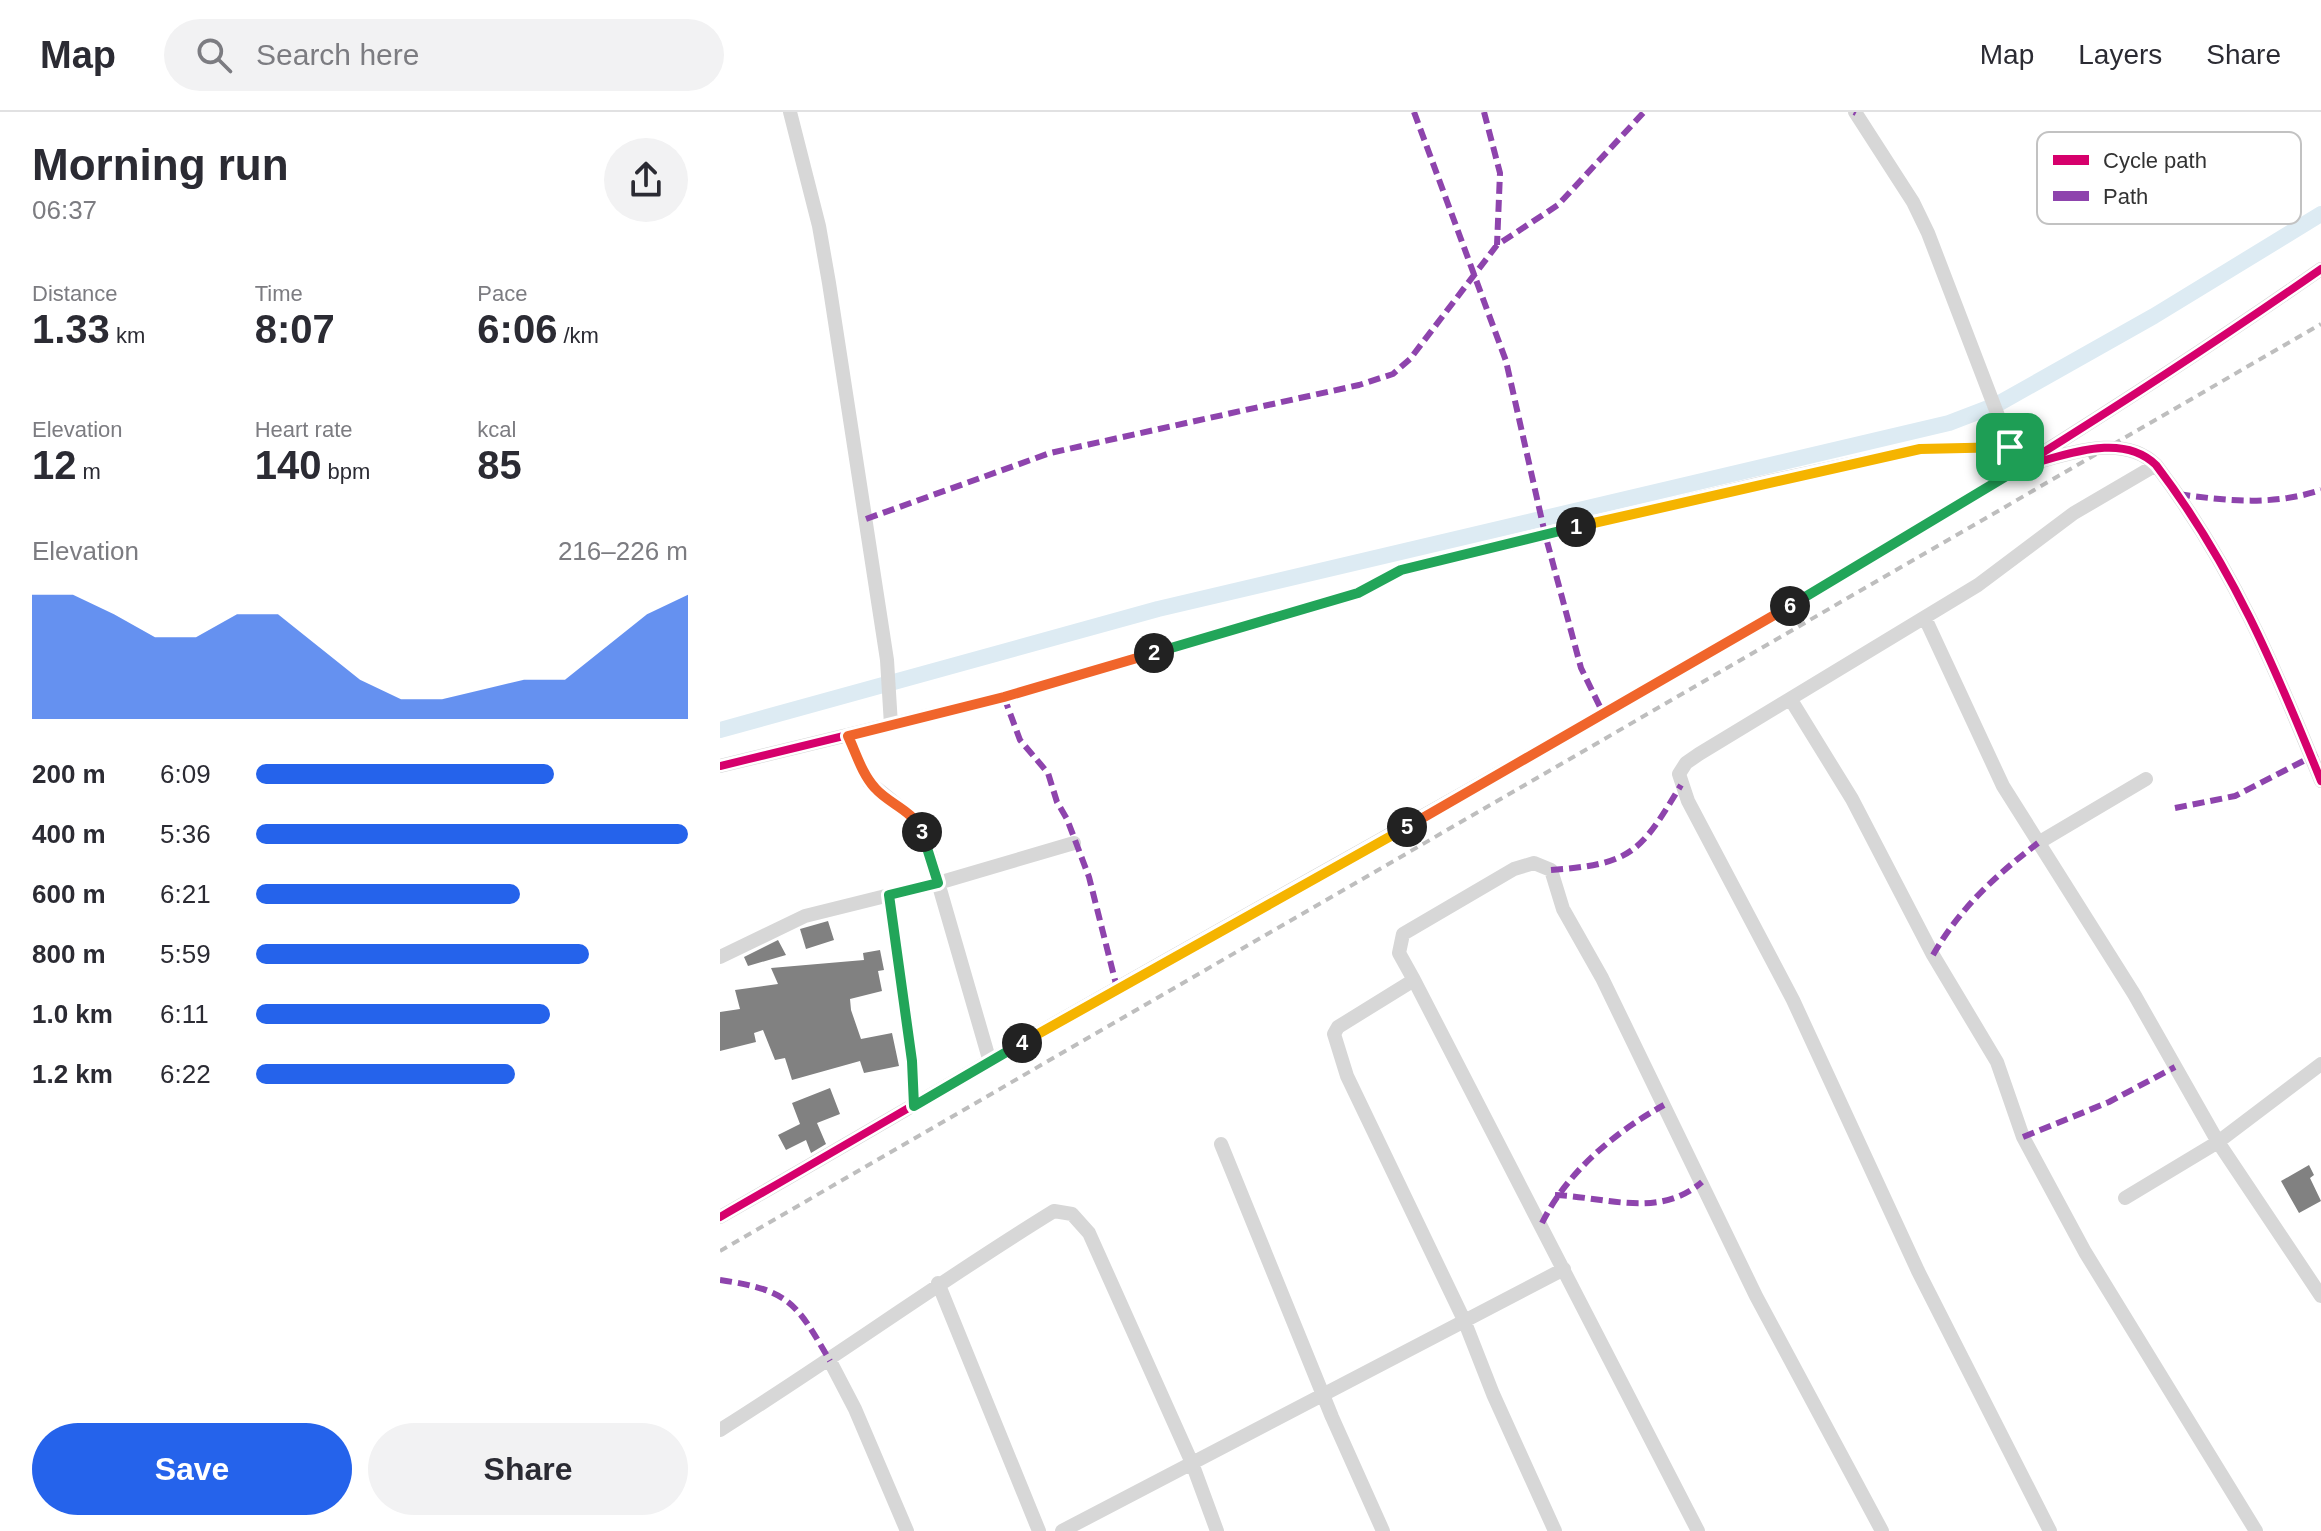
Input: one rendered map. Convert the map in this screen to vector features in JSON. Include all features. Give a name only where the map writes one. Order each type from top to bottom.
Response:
[{"type":"street","points":[[790,112],[819,226],[829,283],[887,660],[891,725]]},
{"type":"street","points":[[1855,112],[1918,213],[2010,447],[2023,466]]},
{"type":"street","points":[[720,1217],[1622,705],[2023,466],[2139,393],[2321,269]]},
{"type":"street","points":[[2023,466],[2107,446],[2141,452],[2156,465],[2243,598],[2321,781]]},
{"type":"street","points":[[720,766],[1004,697],[1358,593],[1401,570],[1770,481],[1920,449],[2010,447]]},
{"type":"street","points":[[2050,1531],[1930,1295],[1793,1000],[1681,785],[1680,769],[1978,585],[2074,513],[2156,465]]},
{"type":"street","points":[[1925,618],[1984,751],[2134,994],[2218,1142],[2321,1296]]},
{"type":"street","points":[[1791,700],[1852,799],[1933,955],[1997,1062],[2023,1137],[2085,1252],[2256,1531]]},
{"type":"street","points":[[848,736],[875,789],[917,821],[990,1062]]},
{"type":"street","points":[[2038,843],[2146,779]]},
{"type":"street","points":[[720,957],[805,916],[938,883],[1074,843]]},
{"type":"street","points":[[1698,1531],[1399,953],[1403,934],[1514,869],[1534,863],[1551,870],[1563,909],[1602,978],[1756,1296],[1882,1531]]},
{"type":"street","points":[[889,895],[912,1061],[914,1106]]},
{"type":"street","points":[[1414,980],[1338,1027],[1334,1038],[1347,1076],[1464,1320],[1498,1407],[1555,1531]]},
{"type":"street","points":[[2125,1198],[2218,1142],[2321,1064]]},
{"type":"street","points":[[1221,1144],[1322,1393],[1383,1531]]},
{"type":"street","points":[[720,1430],[830,1361],[938,1283],[1054,1211],[1072,1214],[1089,1233],[1192,1463],[1217,1531]]},
{"type":"street","points":[[1062,1531],[1564,1269]]},
{"type":"street","points":[[938,1283],[1039,1531]]},
{"type":"street","points":[[830,1361],[855,1409],[907,1531]]},
{"type":"building","points":[[828,921],[834,940],[806,949],[800,929]]},
{"type":"building","points":[[778,940],[786,955],[748,966],[744,957]]},
{"type":"building","points":[[880,950],[884,970],[878,971],[882,991],[850,999],[851,1010],[861,1039],[892,1033],[899,1066],[864,1073],[860,1061],[792,1080],[785,1058],[775,1060],[763,1030],[754,1033],[756,1042],[720,1051],[720,1012],[740,1009],[735,990],[778,984],[771,968],[864,960],[863,953]]},
{"type":"building","points":[[830,1088],[840,1114],[817,1123],[826,1144],[811,1153],[806,1140],[786,1150],[778,1135],[800,1124],[792,1103]]},
{"type":"building","points":[[2309,1165],[2314,1175],[2310,1178],[2321,1201],[2299,1213],[2281,1181]]},
{"type":"waterway","points":[[720,730],[1158,609],[1949,423],[1996,405],[2154,316],[2321,214]]},
{"type":"railway","points":[[720,1251],[2321,324]]},
{"type":"marked path","points":[[1414,112],[1506,361],[1545,534],[1581,668],[1604,715]]},
{"type":"marked path","points":[[1484,112],[1500,173],[1497,245]]},
{"type":"marked path","points":[[866,519],[1050,453],[1359,385],[1393,374],[1410,359],[1497,245],[1558,205],[1644,112]]},
{"type":"marked path","points":[[2178,494],[2267,500],[2321,490]]},
{"type":"marked path","points":[[1004,697],[1020,740],[1048,773],[1057,802],[1067,819],[1089,877],[1117,988]]},
{"type":"marked path","points":[[2175,808],[2235,796],[2317,754]]},
{"type":"marked path","points":[[1551,870],[1600,864],[1631,851],[1655,826],[1681,785]]},
{"type":"marked path","points":[[1933,955],[1955,922],[1980,893],[2038,843]]},
{"type":"marked path","points":[[2023,1137],[2109,1102],[2175,1067]]},
{"type":"marked path","points":[[1542,1223],[1552,1204],[1594,1155],[1664,1105]]},
{"type":"marked path","points":[[1555,1195],[1650,1203],[1668,1200],[1702,1182]]},
{"type":"marked path","points":[[720,1280],[762,1289],[788,1302],[808,1325],[830,1361]]},
{"type":"cycle path","points":[[720,1217],[1067,1016],[1576,730],[1879,553],[2176,367],[2321,269]]},
{"type":"cycle path","points":[[720,766],[1004,697],[1358,593],[1401,570],[1770,481],[1920,449],[2010,447],[2023,466],[2074,452],[2110,448],[2126,449],[2156,465],[2207,541],[2250,618],[2321,781]]},
{"type":"route","points":[[2010,447],[2023,466],[1829,583],[1512,768],[1117,988],[914,1106],[908,1027],[889,895],[938,883],[924,834],[917,821],[894,801],[881,795],[869,782],[848,736],[1004,697],[1358,593],[1401,570],[1770,481],[1920,449],[2010,447]]}]
